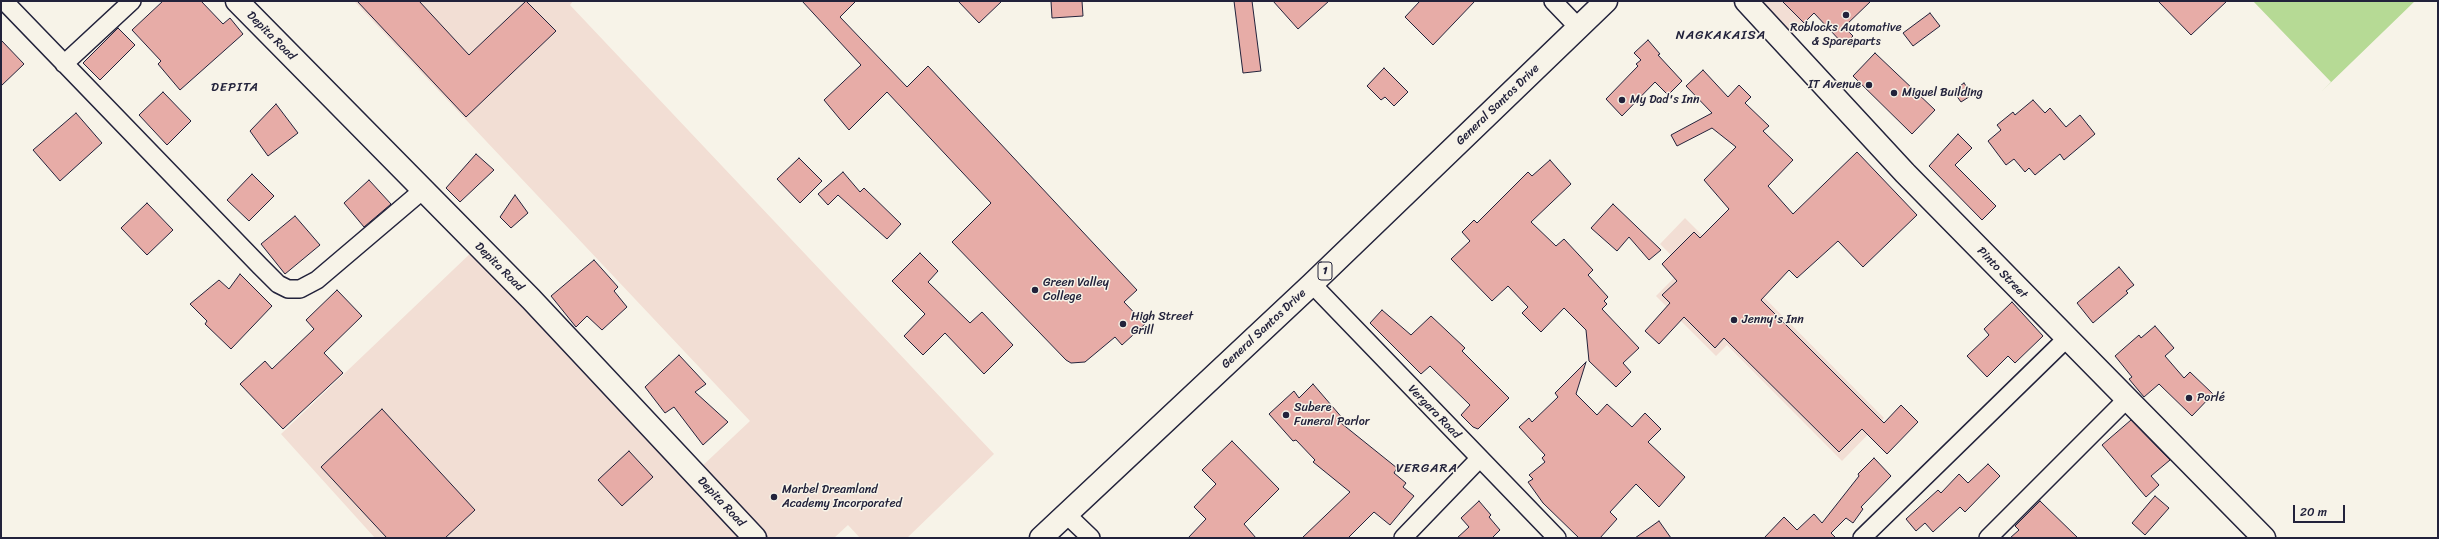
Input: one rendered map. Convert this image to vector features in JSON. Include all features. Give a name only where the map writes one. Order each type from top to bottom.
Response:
[{"type":"main road","name":"Depita Road","points":[[237,1],[531,299],[755,538]]},
{"type":"main road","name":"General Santos Drive","points":[[1041,538],[1312,284],[1606,1]]},
{"type":"main road","name":"Pinto Street","points":[[1746,1],[1905,174],[2127,399],[2257,536]]},
{"type":"street","points":[[4,1],[260,266],[278,284],[288,289],[300,289],[317,280],[423,190]]},
{"type":"street","points":[[64,64],[132,1]]},
{"type":"street","points":[[1553,1],[1578,27]]},
{"type":"street","name":"Vergara Road","points":[[1312,284],[1479,459],[1557,538]]},
{"type":"street","points":[[1862,538],[2066,338]]},
{"type":"street","points":[[1988,538],[2127,399]]},
{"type":"street","points":[[1403,538],[1479,459]]},
{"type":"street","points":[[1066,514],[1091,538]]},
{"type":"shaded area","points":[[354,1],[573,1],[570,5],[994,454],[907,538],[860,538],[848,525],[834,538],[764,538],[699,469],[750,421]]},
{"type":"shaded area","points":[[1755,1],[1821,1],[1823,4],[1788,38]]},
{"type":"shaded area","name":"Jenny's Inn","points":[[1685,218],[1884,418],[1842,461],[1727,345],[1716,356],[1656,296],[1684,268],[1660,244]]},
{"type":"shaded area","points":[[475,249],[746,538],[375,538],[281,434]]},
{"type":"green space","points":[[2253,1],[2415,1],[2321,92],[2331,82]]},
{"type":"building","points":[[163,1],[201,1],[223,24],[230,18],[243,34],[180,90],[158,64],[161,61],[132,30]]},
{"type":"building","points":[[357,1],[419,1],[469,55],[526,1],[556,31],[466,117]]},
{"type":"building","points":[[802,1],[856,1],[840,17],[907,87],[928,66],[1137,290],[1124,302],[1145,324],[1122,345],[1115,337],[1085,362],[1071,363],[1066,360],[952,242],[991,203],[887,92],[849,130],[824,100],[861,65]]},
{"type":"building","points":[[958,1],[1002,1],[979,23]]},
{"type":"building","points":[[1051,1],[1082,1],[1083,16],[1052,18]]},
{"type":"building","points":[[1234,1],[1252,1],[1261,71],[1243,73]]},
{"type":"building","points":[[1273,1],[1329,1],[1298,29]]},
{"type":"building","points":[[1420,1],[1475,1],[1433,45],[1405,17]]},
{"type":"building","points":[[1782,1],[1871,1],[1844,27],[1853,36],[1844,45],[1814,13],[1804,23]]},
{"type":"building","points":[[2158,1],[2227,1],[2191,35]]},
{"type":"building","points":[[1930,13],[1940,26],[1913,46],[1903,33]]},
{"type":"building","points":[[118,28],[135,45],[100,80],[83,63]]},
{"type":"building","points":[[1,40],[24,64],[1,86]]},
{"type":"building","points":[[1648,40],[1660,54],[1658,55],[1682,81],[1668,95],[1655,82],[1622,116],[1606,99],[1638,66],[1636,64],[1641,60],[1634,53]]},
{"type":"building","name":"Miguel Building","points":[[1875,53],[1935,110],[1912,134],[1853,76]]},
{"type":"building","points":[[1384,68],[1408,92],[1394,106],[1385,97],[1381,100],[1367,86]]},
{"type":"building","points":[[1703,70],[1728,97],[1739,85],[1751,97],[1745,103],[1769,126],[1763,131],[1793,160],[1768,186],[1793,214],[1857,152],[1917,215],[1863,267],[1838,241],[1797,278],[1789,270],[1761,300],[1884,423],[1901,405],[1918,422],[1887,454],[1862,429],[1839,452],[1724,338],[1715,348],[1684,317],[1659,344],[1645,331],[1670,303],[1662,295],[1677,281],[1662,264],[1694,232],[1700,238],[1729,209],[1704,180],[1736,147],[1712,128],[1677,146],[1671,135],[1712,113],[1686,86]]},
{"type":"building","points":[[1964,83],[1972,95],[1961,102],[1953,91]]},
{"type":"building","points":[[163,92],[191,121],[167,145],[139,115]]},
{"type":"building","points":[[2033,100],[2045,113],[2050,108],[2066,127],[2080,115],[2095,134],[2064,160],[2060,154],[2035,175],[2029,168],[2025,172],[2014,159],[2006,165],[1988,141],[2001,130],[1997,125],[2013,112],[2015,115]]},
{"type":"building","points":[[276,104],[298,133],[268,156],[250,131]]},
{"type":"building","points":[[76,113],[102,143],[60,181],[33,150]]},
{"type":"building","points":[[1958,134],[1972,148],[1955,165],[1996,206],[1982,220],[1929,166]]},
{"type":"building","points":[[476,154],[494,170],[460,202],[446,188]]},
{"type":"building","points":[[799,158],[822,181],[800,203],[777,179]]},
{"type":"building","points":[[1550,160],[1571,184],[1531,222],[1556,246],[1564,239],[1593,270],[1588,275],[1608,297],[1604,301],[1607,304],[1602,309],[1639,348],[1623,363],[1631,372],[1616,387],[1589,361],[1586,330],[1564,308],[1541,332],[1522,313],[1528,307],[1508,286],[1492,301],[1451,259],[1470,241],[1462,232],[1474,220],[1477,223],[1528,172],[1532,176]]},
{"type":"building","points":[[843,172],[860,192],[864,188],[901,224],[887,239],[838,195],[828,205],[818,194]]},
{"type":"building","points":[[252,174],[274,196],[249,221],[227,200]]},
{"type":"building","points":[[369,180],[391,204],[364,227],[344,203]]},
{"type":"building","points":[[515,195],[528,213],[511,228],[500,217]]},
{"type":"building","points":[[147,203],[173,230],[147,255],[121,228]]},
{"type":"building","points":[[1613,204],[1661,250],[1649,260],[1629,237],[1617,251],[1591,228]]},
{"type":"building","points":[[295,216],[320,245],[285,274],[261,244]]},
{"type":"building","points":[[920,253],[938,271],[928,282],[970,323],[982,312],[1013,345],[984,374],[945,333],[923,355],[904,336],[925,314],[892,281]]},
{"type":"building","points":[[594,260],[618,287],[614,291],[627,307],[602,330],[587,316],[576,327],[551,296]]},
{"type":"building","points":[[2119,267],[2134,285],[2126,291],[2128,293],[2093,323],[2077,303]]},
{"type":"building","points":[[240,274],[272,306],[231,349],[205,324],[207,321],[190,304],[219,280],[229,289]]},
{"type":"building","points":[[337,290],[362,316],[324,353],[343,373],[283,429],[240,384],[265,361],[272,369],[314,329],[306,320]]},
{"type":"building","points":[[2012,302],[2043,336],[2015,363],[2008,356],[1987,377],[1967,356],[1989,335],[1984,329]]},
{"type":"building","points":[[1382,310],[1411,335],[1431,316],[1465,348],[1462,351],[1509,398],[1478,429],[1473,427],[1461,415],[1470,405],[1430,366],[1421,374],[1370,323]]},
{"type":"building","points":[[2155,326],[2174,348],[2165,356],[2184,378],[2190,372],[2213,394],[2192,416],[2159,384],[2144,397],[2129,379],[2132,377],[2115,356],[2139,335],[2141,338]]},
{"type":"building","points":[[679,355],[706,384],[695,392],[728,422],[703,445],[674,407],[665,413],[645,387]]},
{"type":"building","points":[[1586,362],[1576,394],[1597,415],[1607,404],[1632,427],[1645,413],[1661,429],[1648,442],[1685,477],[1659,507],[1636,484],[1610,512],[1617,519],[1600,538],[1579,538],[1543,503],[1528,482],[1533,479],[1529,475],[1545,462],[1542,458],[1545,455],[1519,427],[1529,418],[1532,422],[1558,397],[1555,393]]},
{"type":"building","points":[[1313,384],[1344,420],[1341,423],[1397,468],[1394,473],[1406,483],[1403,487],[1414,496],[1390,525],[1374,512],[1348,538],[1302,538],[1350,492],[1313,462],[1315,460],[1296,440],[1293,441],[1269,414],[1294,391],[1299,398]]},
{"type":"building","points":[[382,409],[475,510],[445,538],[387,538],[321,467]]},
{"type":"building","points":[[2131,420],[2170,460],[2151,476],[2159,485],[2146,497],[2102,445]]},
{"type":"building","points":[[1232,441],[1279,489],[1244,524],[1256,538],[1188,538],[1206,519],[1194,507],[1216,484],[1202,470]]},
{"type":"building","points":[[629,451],[653,477],[622,506],[598,480]]},
{"type":"building","points":[[1874,458],[1891,476],[1861,507],[1863,509],[1853,523],[1846,518],[1831,533],[1836,538],[1764,538],[1784,517],[1797,530],[1814,514],[1822,523],[1859,476],[1858,474]]},
{"type":"building","points":[[1988,464],[2000,476],[1965,512],[1960,507],[1933,532],[1925,523],[1916,531],[1906,519],[1938,490],[1941,493],[1959,474],[1968,483]]},
{"type":"building","points":[[2155,496],[2169,508],[2145,535],[2132,523]]},
{"type":"building","points":[[1479,501],[1491,515],[1489,517],[1500,530],[1492,538],[1457,538],[1469,527],[1461,518]]},
{"type":"building","points":[[2040,501],[2078,538],[2010,538],[2019,530],[2015,526]]},
{"type":"building","points":[[1659,521],[1671,538],[1635,538]]},
{"type":"place","name":"Roblocks Automative & Spareparts","points":[[1846,15]]},
{"type":"place","name":"IT Avenue","points":[[1869,85]]},
{"type":"place","name":"Miguel Building","points":[[1894,93]]},
{"type":"place","name":"My Dad's Inn","points":[[1622,100]]},
{"type":"place","name":"Green Valley College","points":[[1035,290]]},
{"type":"place","name":"Jenny's Inn","points":[[1734,320]]},
{"type":"place","name":"High Street Grill","points":[[1123,324]]},
{"type":"place","name":"Porlé","points":[[2189,398]]},
{"type":"place","name":"Subere Funeral Parlor","points":[[1286,415]]},
{"type":"place","name":"Marbel Dreamland Academy Incorporated","points":[[774,497]]},
{"type":"district","name":"NAGKAKAISA","points":[[1721,36]]},
{"type":"district","name":"DEPITA","points":[[235,88]]},
{"type":"district","name":"VERGARA","points":[[1427,469]]}]
